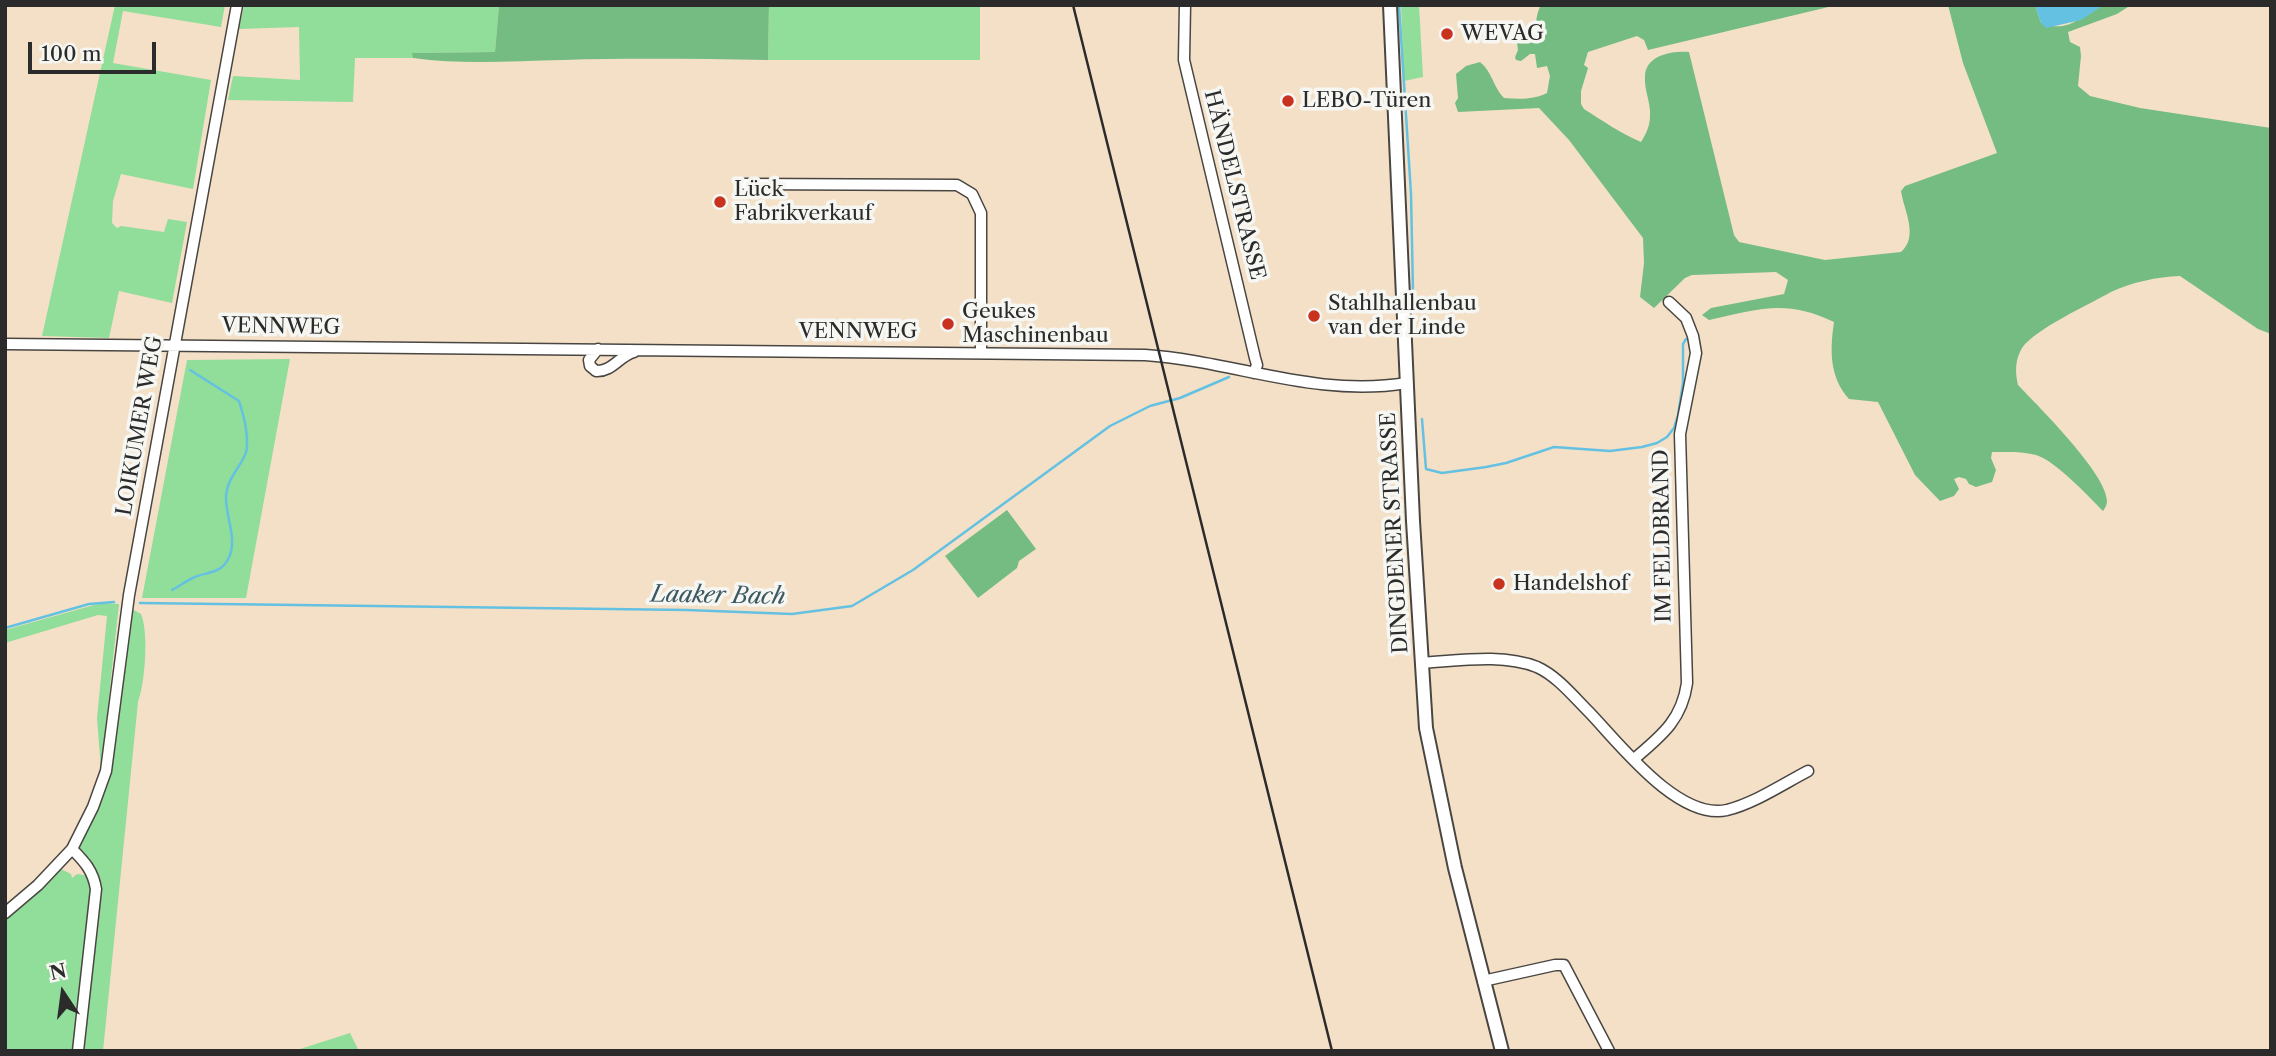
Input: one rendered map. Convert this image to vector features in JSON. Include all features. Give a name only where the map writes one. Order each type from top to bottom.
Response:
[{"type":"main road","name":"DINGDENER STRASSE","points":[[1390,5],[1420,663],[1426,729],[1440,805],[1502,1051]]},
{"type":"street","name":"LOIKUMER WEG","points":[[5,913],[38,885],[72,849],[93,807],[106,771],[129,595],[237,5]]},
{"type":"street","name":"HÄNDELSTRASSE","points":[[1185,5],[1184,60],[1252,345],[1256,365],[1254,373]]},
{"type":"street","points":[[745,184],[957,185],[972,194],[981,213],[981,352]]},
{"type":"street","name":"IM FELDBRAND","points":[[1634,759],[1667,730],[1677,716],[1685,701],[1688,683],[1680,434],[1696,353],[1686,318],[1669,302]]},
{"type":"street","name":"VENNWEG","points":[[5,344],[1152,355],[1289,381],[1327,385],[1407,383]]},
{"type":"street","name":"VENNWEG","points":[[598,349],[589,360],[590,366],[596,371],[604,372],[625,355],[642,350]]},
{"type":"street","points":[[1420,663],[1505,660],[1537,667],[1559,682],[1651,778],[1681,801],[1703,808],[1725,810],[1808,771]]},
{"type":"street","points":[[72,849],[94,875],[96,890],[78,1051]]},
{"type":"street","points":[[1483,981],[1564,965],[1609,1051]]},
{"type":"green space","points":[[115,5],[225,5],[221,27],[123,11],[113,63],[211,80],[193,189],[121,174],[113,201],[112,223],[117,228],[121,226],[164,232],[168,219],[187,222],[172,303],[119,291],[109,338],[42,336]]},
{"type":"green space","points":[[244,5],[499,5],[495,52],[413,53],[413,58],[355,58],[353,102],[228,100],[233,76],[300,80],[299,27],[239,29]]},
{"type":"green space","points":[[499,5],[769,5],[768,60],[469,62],[413,58],[412,53],[495,52]]},
{"type":"green space","points":[[769,5],[980,5],[980,60],[768,60]]},
{"type":"green space","points":[[1401,5],[1419,5],[1423,77],[1404,81]]},
{"type":"green space","points":[[1541,5],[1837,5],[1648,50],[1644,40],[1637,36],[1588,52],[1584,65],[1588,68],[1581,91],[1581,104],[1584,109],[1641,142],[1650,120],[1645,82],[1649,64],[1661,56],[1689,52],[1734,235],[1739,242],[1825,260],[1901,252],[1909,239],[1910,231],[1901,191],[1905,186],[1997,153],[1963,63],[1948,5],[2035,5],[2041,23],[2060,26],[2074,22],[2103,6],[2131,5],[2117,14],[2068,32],[2070,42],[2080,47],[2078,86],[2090,96],[2140,108],[2271,128],[2271,334],[2258,329],[2180,276],[2127,285],[2111,292],[2038,333],[2022,348],[2016,366],[2018,385],[2070,441],[2096,474],[2107,501],[2103,511],[2053,464],[2036,455],[2019,452],[1992,452],[1991,458],[1996,470],[1992,482],[1976,487],[1959,477],[1954,479],[1959,489],[1954,496],[1940,501],[1915,475],[1878,402],[1849,399],[1842,390],[1832,362],[1834,322],[1787,308],[1758,310],[1709,320],[1702,315],[1711,308],[1784,294],[1788,280],[1776,272],[1692,275],[1685,278],[1654,308],[1640,297],[1644,263],[1643,238],[1569,140],[1539,108],[1458,112],[1455,103],[1458,98],[1456,74],[1466,66],[1480,62],[1504,98],[1531,98],[1547,93],[1550,76],[1547,66],[1537,68],[1535,54],[1530,54],[1521,61],[1515,57],[1519,37],[1532,37]]},
{"type":"green space","points":[[290,359],[246,598],[142,598],[187,360]]},
{"type":"green space","points":[[1007,510],[1036,549],[1019,561],[1017,568],[978,598],[945,556]]},
{"type":"green space","points":[[101,603],[119,604],[101,770],[97,718],[107,616],[98,615],[5,643],[5,630]]},
{"type":"green space","points":[[122,609],[132,609],[141,614],[145,633],[144,671],[138,702],[103,1051],[80,1051],[99,889],[75,848],[105,771]]},
{"type":"green space","points":[[61,869],[71,874],[72,878],[77,874],[91,876],[94,890],[75,1051],[5,1051],[5,918]]},
{"type":"green space","points":[[350,1033],[359,1051],[294,1051]]},
{"type":"water","points":[[2035,5],[2104,5],[2081,20],[2046,28],[2041,23]]},
{"type":"waterway","name":"Laaker Bach","points":[[1399,5],[1411,194],[1413,292]]},
{"type":"waterway","points":[[1422,419],[1426,469],[1442,473],[1506,463],[1554,447],[1610,451],[1657,443],[1667,437],[1674,428],[1678,415],[1683,383],[1683,344],[1686,339]]},
{"type":"waterway","points":[[172,590],[192,578],[219,569],[230,556],[232,539],[226,505],[227,489],[247,448],[239,401],[190,370]]},
{"type":"waterway","name":"Laaker Bach","points":[[140,603],[687,610],[792,614],[852,606],[913,570],[1110,426],[1150,406],[1180,398],[1229,377]]},
{"type":"waterway","name":"Laaker Bach","points":[[5,628],[89,604],[114,602]]},
{"type":"railway","points":[[1073,5],[1332,1051]]},
{"type":"place","name":"WEVAG","points":[[1447,34]]},
{"type":"place","name":"LEBO-Türen","points":[[1288,101]]},
{"type":"place","name":"Lück Fabrikverkauf","points":[[720,202]]},
{"type":"place","name":"Stahlhallenbau van der Linde","points":[[1314,316]]},
{"type":"place","name":"Geukes Maschinenbau","points":[[948,324]]},
{"type":"place","name":"Handelshof","points":[[1499,584]]}]
